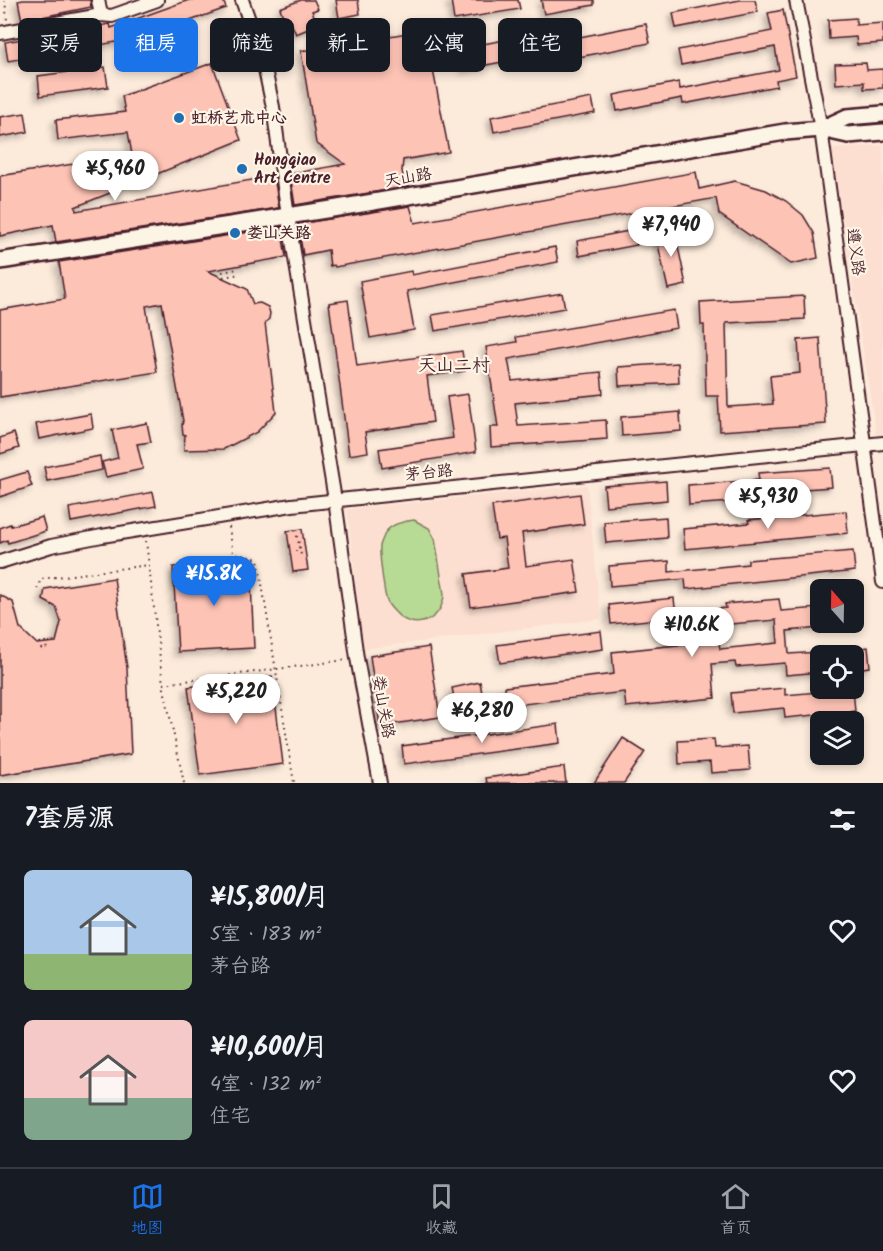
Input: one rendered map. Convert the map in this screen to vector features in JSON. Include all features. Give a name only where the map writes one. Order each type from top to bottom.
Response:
[{"type":"main road","name":"天山路","points":[[821,129],[848,117],[883,114]]},
{"type":"main road","name":"天山路","points":[[0,261],[288,216],[785,132],[821,129],[848,135],[883,132]]},
{"type":"street","points":[[98,0],[101,15]]},
{"type":"street","points":[[4,32],[101,15],[112,16],[157,0]]},
{"type":"street","name":"娄山关路","points":[[242,0],[263,60],[273,107],[288,216],[335,500],[357,658],[380,783]]},
{"type":"street","name":"遵义路","points":[[796,0],[821,129],[883,582]]},
{"type":"street","name":"茅台路","points":[[0,562],[51,546],[335,500],[883,443]]},
{"type":"path","points":[[4,32],[5,0]]},
{"type":"path","points":[[222,272],[238,269]]},
{"type":"path","points":[[223,277],[240,274]]},
{"type":"path","points":[[228,516],[233,553],[258,559],[294,783]]},
{"type":"path","points":[[144,530],[163,684],[184,783]]},
{"type":"path","points":[[295,530],[298,554],[296,561]]},
{"type":"path","points":[[37,589],[41,579],[149,565]]},
{"type":"path","points":[[45,641],[47,650]]},
{"type":"path","points":[[40,642],[42,651]]},
{"type":"path","points":[[163,684],[357,658]]},
{"type":"shaded area","points":[[883,145],[883,434],[876,435],[832,149]]},
{"type":"shaded area","points":[[587,485],[601,619],[364,649],[347,509]]},
{"type":"green space","points":[[414,520],[429,528],[435,539],[444,594],[442,603],[433,617],[418,623],[402,618],[388,604],[380,550],[385,533],[391,527]]},
{"type":"building","points":[[90,0],[91,7],[37,18],[21,18],[18,1]]},
{"type":"building","points":[[189,0],[223,0],[226,8],[198,18],[139,18]]},
{"type":"building","points":[[301,0],[314,0],[318,9],[312,11],[315,18],[306,18],[306,30],[296,34],[294,18],[284,18],[280,8]]},
{"type":"building","points":[[336,0],[358,0],[360,14],[339,18]]},
{"type":"building","points":[[451,0],[518,0],[520,9],[466,18],[454,18]]},
{"type":"building","points":[[541,0],[594,0],[594,5],[544,14]]},
{"type":"building","points":[[740,0],[755,0],[758,12],[676,28],[673,13]]},
{"type":"building","points":[[783,10],[796,76],[776,80],[777,86],[683,104],[682,98],[617,111],[614,95],[679,82],[680,89],[779,70],[775,47],[681,65],[678,50],[772,31],[768,13]]},
{"type":"building","points":[[856,18],[856,25],[883,23],[883,43],[857,45],[856,37],[829,39],[828,20]]},
{"type":"building","points":[[110,24],[111,28],[114,27],[114,42],[102,44],[102,25]]},
{"type":"building","points":[[646,24],[650,43],[582,56],[582,37]]},
{"type":"building","points":[[402,34],[402,72],[433,72],[449,152],[403,160],[402,171],[406,187],[295,205],[290,174],[345,164],[316,143],[301,51],[306,50],[306,72],[390,72],[390,36]]},
{"type":"building","points":[[18,40],[18,59],[8,61],[5,42]]},
{"type":"building","points":[[498,41],[498,63],[486,65],[486,43]]},
{"type":"building","points":[[866,63],[867,70],[883,69],[883,88],[864,89],[864,82],[836,84],[835,64]]},
{"type":"building","name":"虹桥艺术中心","points":[[210,64],[210,72],[215,72],[241,140],[137,182],[128,132],[58,140],[56,120],[125,112],[122,96],[187,72],[198,72],[198,68]]},
{"type":"building","points":[[102,67],[105,67],[108,87],[40,96],[38,76],[68,72],[102,72]]},
{"type":"building","points":[[592,98],[595,113],[494,132],[491,117]]},
{"type":"building","points":[[25,113],[28,132],[0,137],[0,117]]},
{"type":"building","points":[[110,158],[115,191],[75,207],[76,211],[274,176],[279,208],[56,242],[53,225],[0,236],[0,176]]},
{"type":"building","points":[[696,172],[699,189],[735,181],[766,190],[786,201],[803,215],[814,233],[818,258],[791,264],[719,214],[716,198],[335,267],[330,266],[328,250],[303,255],[298,224],[410,206],[415,223]]},
{"type":"building","points":[[281,227],[286,257],[208,271],[247,289],[253,304],[260,303],[268,307],[270,313],[265,323],[276,412],[257,432],[224,449],[184,450],[183,421],[162,303],[146,306],[157,372],[0,397],[0,310],[65,299],[59,262]]},
{"type":"building","points":[[674,227],[686,285],[668,289],[655,231]]},
{"type":"building","points":[[634,230],[637,245],[579,256],[577,241]]},
{"type":"building","points":[[555,247],[558,262],[407,291],[414,330],[370,338],[360,281],[411,271],[412,275]]},
{"type":"building","points":[[562,293],[565,308],[435,331],[432,315]]},
{"type":"building","points":[[804,296],[805,319],[726,323],[728,407],[773,404],[770,376],[800,373],[798,340],[820,338],[826,424],[720,431],[718,396],[706,396],[704,325],[701,325],[700,302]]},
{"type":"building","points":[[348,300],[357,366],[462,351],[465,371],[427,376],[433,422],[365,432],[368,452],[349,455],[329,303]]},
{"type":"building","points":[[674,310],[677,328],[508,359],[512,381],[601,372],[603,394],[515,403],[518,426],[606,420],[607,439],[491,447],[490,427],[498,427],[486,347],[517,342],[516,337]]},
{"type":"building","points":[[678,363],[679,383],[619,386],[618,367]]},
{"type":"building","points":[[468,394],[476,452],[382,468],[379,449],[453,438],[447,397]]},
{"type":"building","points":[[680,412],[681,431],[622,436],[621,417]]},
{"type":"building","points":[[91,414],[93,428],[39,439],[36,424]]},
{"type":"building","points":[[147,423],[151,442],[137,444],[143,469],[106,477],[102,462],[118,458],[112,430]]},
{"type":"building","points":[[14,433],[19,448],[0,454],[0,438]]},
{"type":"building","points":[[100,456],[102,470],[47,481],[44,467]]},
{"type":"building","points":[[830,468],[832,487],[761,492],[761,500],[689,505],[688,485],[759,480],[758,473]]},
{"type":"building","points":[[27,472],[32,486],[0,497],[0,480]]},
{"type":"building","points":[[666,481],[667,500],[606,506],[604,486]]},
{"type":"building","points":[[153,492],[156,506],[71,522],[69,508]]},
{"type":"building","points":[[580,494],[584,524],[522,533],[526,566],[574,559],[579,592],[471,607],[466,574],[508,568],[504,538],[497,539],[492,506]]},
{"type":"building","points":[[846,511],[848,533],[685,549],[683,529],[749,523],[748,520]]},
{"type":"building","points":[[42,517],[46,531],[8,543],[7,540],[0,543],[0,528]]},
{"type":"building","points":[[666,517],[667,538],[606,543],[604,522]]},
{"type":"building","points":[[302,529],[308,570],[293,572],[287,531]]},
{"type":"building","points":[[853,551],[855,571],[686,589],[685,579],[610,586],[609,566],[669,561],[669,572],[748,564],[748,560]]},
{"type":"building","points":[[250,562],[254,648],[178,652],[173,567]]},
{"type":"building","points":[[114,578],[127,668],[131,754],[0,775],[0,595],[13,602],[20,628],[37,644],[56,642],[61,622],[56,607],[43,600],[45,589]]},
{"type":"building","points":[[674,598],[676,617],[611,624],[609,605]]},
{"type":"building","points":[[779,599],[781,611],[810,609],[810,629],[787,631],[789,654],[810,653],[810,673],[786,675],[785,663],[736,667],[735,662],[712,664],[715,698],[626,707],[624,692],[507,706],[505,687],[614,674],[612,652],[686,644],[683,612],[726,608],[725,604]],"holes":[[[776,620],[778,643],[720,649],[717,630],[719,630],[719,625]]]},
{"type":"building","points":[[601,631],[603,649],[500,663],[497,645]]},
{"type":"building","points":[[429,647],[440,717],[380,726],[370,656]]},
{"type":"building","points":[[868,647],[870,667],[864,668],[864,648]]},
{"type":"building","points":[[272,676],[283,764],[200,775],[188,687]]},
{"type":"building","points":[[480,682],[485,710],[458,716],[452,688]]},
{"type":"building","points":[[785,688],[785,695],[810,693],[810,699],[854,699],[855,711],[810,711],[810,716],[785,718],[784,708],[733,713],[731,693]]},
{"type":"building","points":[[558,724],[560,743],[404,764],[402,746]]},
{"type":"building","points":[[623,738],[645,752],[624,783],[594,783]]},
{"type":"building","points":[[714,739],[715,748],[748,746],[750,770],[711,773],[710,762],[679,764],[678,741]]},
{"type":"building","points":[[564,767],[566,783],[487,783],[486,778]]},
{"type":"place","name":"虹桥艺术中心","points":[[179,118]]},
{"type":"place","name":"Hongqiao Art Centre","points":[[242,169]]},
{"type":"place","name":"娄山关路","points":[[235,233]]},
{"type":"district","name":"天山二村","points":[[454,366]]}]
